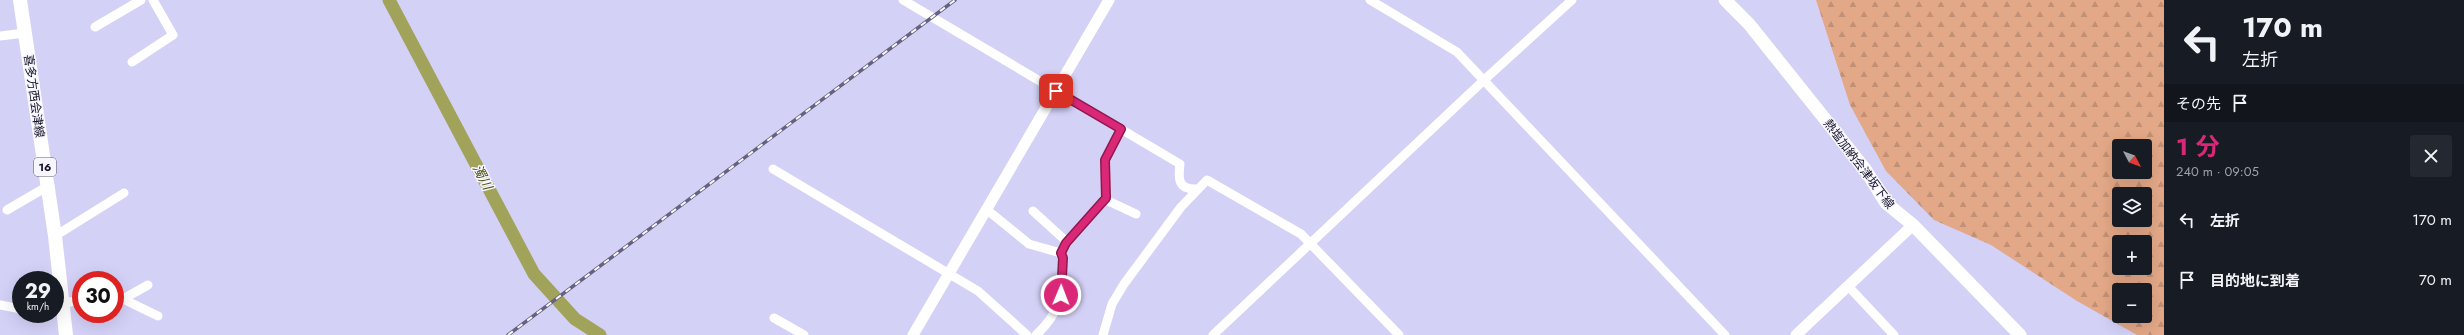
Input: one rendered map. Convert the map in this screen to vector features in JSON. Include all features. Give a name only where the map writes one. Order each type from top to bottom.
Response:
[{"type":"main road","name":"喜多方西会津線","points":[[20,0],[55,236],[57,271]]},
{"type":"main road","name":"熱塩加納会津坂下線","points":[[1725,0],[1750,24],[1865,169],[1886,203],[1913,226],[2020,335]]},
{"type":"main road","name":"喜多方西会津線","points":[[63,323],[66,335]]},
{"type":"street","points":[[96,26],[141,0]]},
{"type":"street","points":[[132,62],[173,35],[153,0]]},
{"type":"street","points":[[903,0],[1180,164],[1178,179],[1181,185],[1188,189],[1196,189]]},
{"type":"street","points":[[913,335],[1109,0]]},
{"type":"street","points":[[1370,0],[1458,52],[1725,335]]},
{"type":"street","points":[[1213,335],[1484,80],[1572,0]]},
{"type":"street","points":[[0,36],[25,33]]},
{"type":"street","points":[[1061,253],[1068,242],[1104,199],[1106,193],[1105,160],[1121,129]]},
{"type":"street","points":[[772,168],[984,296],[1026,335]]},
{"type":"street","points":[[1103,335],[1112,304],[1124,284],[1181,207],[1196,189],[1207,180],[1301,234],[1312,243],[1399,335]]},
{"type":"street","points":[[7,210],[48,186]]},
{"type":"street","points":[[55,236],[124,193]]},
{"type":"street","points":[[1104,199],[1136,214]]},
{"type":"street","points":[[986,209],[1029,244],[1061,253]]},
{"type":"street","points":[[1033,211],[1068,242]]},
{"type":"street","points":[[1796,335],[1913,226]]},
{"type":"street","points":[[1036,335],[1055,312],[1060,303],[1063,258],[1061,253]]},
{"type":"street","points":[[124,297],[148,284]]},
{"type":"street","points":[[1848,286],[1894,335]]},
{"type":"street","points":[[124,302],[158,316]]},
{"type":"street","points":[[0,305],[12,307]]},
{"type":"street","points":[[774,318],[804,335]]},
{"type":"green space","points":[[1816,0],[2164,0],[2164,335],[2137,335],[2116,323],[2152,323],[2152,283],[2112,283],[2112,321],[2077,301],[1991,245],[1934,220],[1886,171],[1850,105]]},
{"type":"waterway","name":"濁川","points":[[389,0],[534,274],[575,319],[600,335]]},
{"type":"railway","points":[[508,335],[955,0]]},
{"type":"route","points":[[1056,91],[1121,129],[1106,154],[1104,167],[1106,177],[1106,198],[1066,243],[1061,253],[1063,258],[1061,295]]}]
